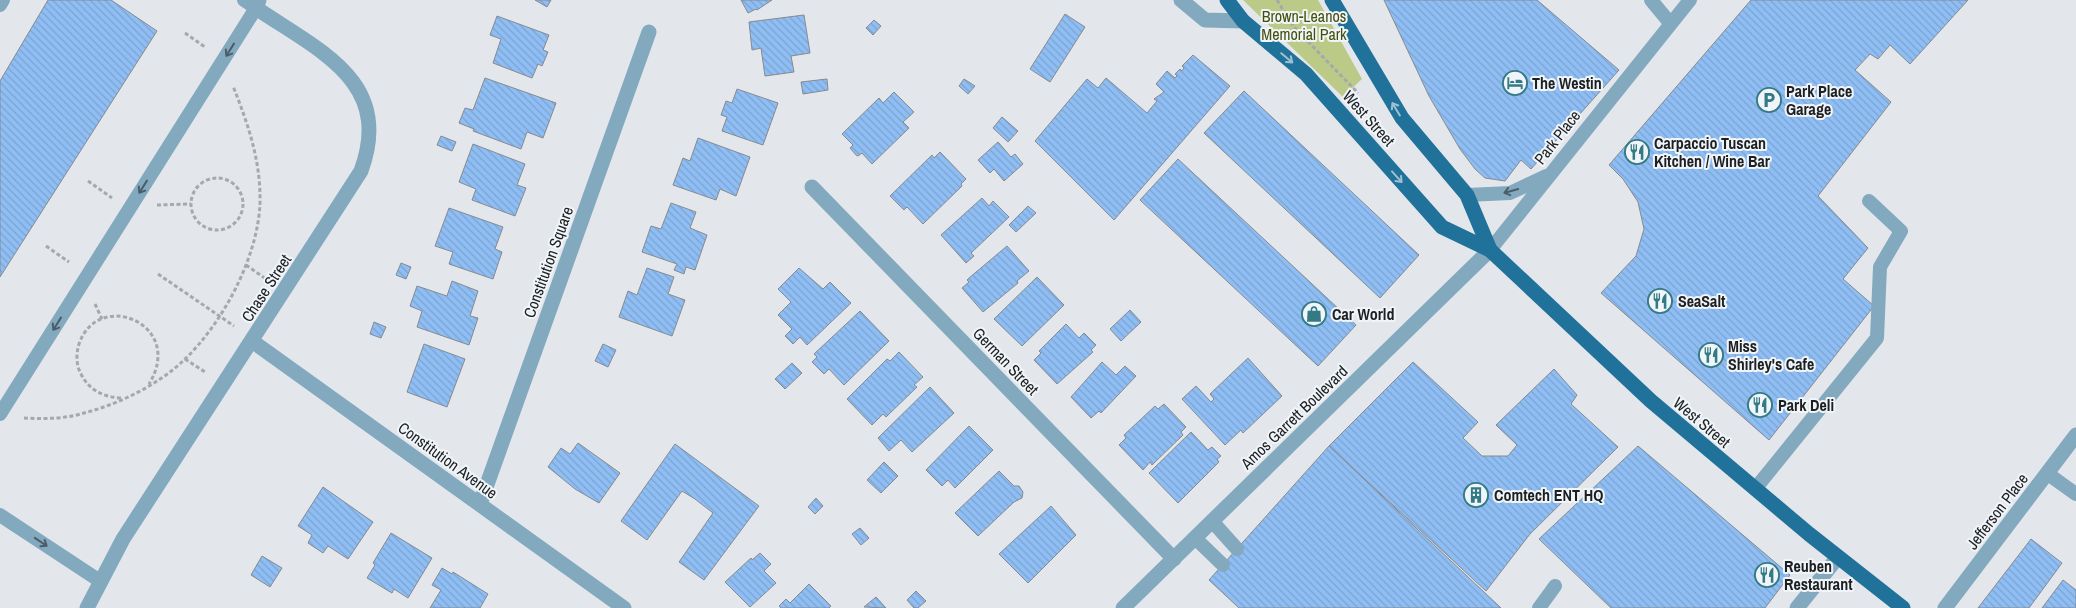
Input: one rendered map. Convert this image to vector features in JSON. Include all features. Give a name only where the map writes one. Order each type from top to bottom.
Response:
[{"type":"main road","name":"West Street","points":[[1227,0],[1243,21],[1306,74],[1442,227],[1490,250],[1650,401],[1755,490],[1902,608]]},
{"type":"main road","name":"West Street","points":[[1332,0],[1402,118],[1467,196],[1490,250]]},
{"type":"street","points":[[1180,0],[1205,20],[1243,21]]},
{"type":"street","name":"Chase Street","points":[[87,608],[123,539],[361,171],[368,151],[370,126],[366,102],[353,81],[330,59],[253,3]]},
{"type":"street","name":"Constitution Square","points":[[480,504],[649,32]]},
{"type":"street","name":"German Street","points":[[812,187],[1174,559]]},
{"type":"street","name":"Amos Garrett Boulevard","points":[[1123,608],[1490,250]]},
{"type":"street","name":"Constitution Avenue","points":[[252,341],[624,608]]},
{"type":"street","name":"Jefferson Place","points":[[1945,608],[2076,435]]},
{"type":"street","points":[[1797,608],[1838,557]]},
{"type":"lane","points":[[0,5],[3,0]]},
{"type":"lane","points":[[1651,0],[1670,23]]},
{"type":"lane","name":"Park Place","points":[[1490,250],[1690,0]]},
{"type":"lane","points":[[0,414],[253,3]]},
{"type":"lane","points":[[1467,196],[1510,193],[1551,173]]},
{"type":"lane","points":[[1755,490],[1877,338],[1880,268],[1901,231],[1870,201]]},
{"type":"lane","points":[[2048,474],[2076,494]]},
{"type":"lane","points":[[0,515],[100,582]]},
{"type":"lane","points":[[1212,521],[1237,549]]},
{"type":"lane","points":[[1195,538],[1223,565]]},
{"type":"lane","points":[[1539,608],[1555,586]]},
{"type":"path","points":[[185,33],[207,48]]},
{"type":"path","points":[[21,418],[70,416],[124,398],[149,385],[185,359],[230,300],[246,265],[258,219],[260,182],[248,125],[231,80]]},
{"type":"path","points":[[217,178],[234,184],[239,190],[243,206],[236,222],[221,230],[212,230],[198,221],[191,204],[196,190],[202,183],[217,178]]},
{"type":"path","points":[[88,181],[112,198]]},
{"type":"path","points":[[149,205],[191,204]]},
{"type":"path","points":[[46,246],[70,262]]},
{"type":"path","points":[[246,265],[268,280]]},
{"type":"path","points":[[158,274],[236,327]]},
{"type":"path","points":[[124,398],[110,397],[97,393],[86,383],[80,372],[77,360],[83,334],[102,319],[116,316],[129,317],[142,323],[152,333],[158,346],[160,359],[156,373],[149,385]]},
{"type":"path","points":[[185,359],[209,374]]},
{"type":"green space","name":"Brown-Leanos Memorial Park","points":[[1243,0],[1318,0],[1362,79],[1343,97]]},
{"type":"building","points":[[48,0],[111,0],[157,31],[0,277],[0,81]]},
{"type":"building","points":[[535,0],[551,0],[547,7]]},
{"type":"building","points":[[741,0],[772,0],[757,10],[748,13]]},
{"type":"building","name":"The Westin","points":[[1384,0],[1537,0],[1619,70],[1531,169],[1521,160],[1505,181],[1485,178],[1475,169],[1460,149],[1429,96]]},
{"type":"building","points":[[1751,0],[1968,0],[1910,64],[1890,45],[1878,59],[1870,54],[1855,70],[1891,102],[1818,196],[1868,248],[1843,279],[1874,306],[1769,440],[1601,293],[1636,256],[1644,229],[1638,202],[1623,179],[1609,165]]},
{"type":"building","points":[[1065,14],[1085,27],[1050,82],[1030,69]]},
{"type":"building","points":[[804,15],[810,53],[791,56],[794,72],[765,76],[761,48],[752,50],[749,22]]},
{"type":"building","points":[[497,16],[549,35],[543,50],[548,52],[542,66],[538,64],[532,78],[493,63],[501,39],[490,35]]},
{"type":"building","points":[[874,20],[881,26],[873,35],[866,28]]},
{"type":"building","points":[[1193,55],[1230,86],[1114,220],[1035,141],[1087,79],[1098,88],[1106,78],[1147,113],[1157,101],[1154,99],[1164,92],[1156,84],[1167,71],[1175,78],[1177,76],[1175,74],[1180,69],[1182,71],[1184,68],[1182,66]]},
{"type":"building","points":[[485,78],[556,103],[543,138],[527,132],[521,149],[473,131],[474,129],[459,123],[465,108],[473,110]]},
{"type":"building","points":[[827,79],[828,90],[803,94],[801,82]]},
{"type":"building","points":[[964,79],[975,86],[968,94],[959,86]]},
{"type":"building","points":[[737,89],[778,103],[763,145],[722,131],[727,117],[721,115],[726,101],[732,103]]},
{"type":"building","points":[[1244,91],[1419,255],[1380,298],[1204,133]]},
{"type":"building","points":[[894,92],[914,112],[903,122],[909,128],[872,164],[862,153],[858,156],[856,155],[850,148],[853,145],[842,134],[879,98],[883,103]]},
{"type":"building","points":[[1002,117],[1018,131],[1008,142],[993,128]]},
{"type":"building","points":[[441,136],[456,142],[452,151],[437,145]]},
{"type":"building","points":[[698,138],[750,157],[736,196],[720,189],[716,200],[673,185],[683,158],[690,161]]},
{"type":"building","points":[[998,142],[1011,157],[1015,154],[1023,164],[1004,181],[994,169],[990,173],[978,160]]},
{"type":"building","points":[[473,144],[525,164],[517,185],[526,188],[515,216],[472,200],[476,189],[459,182]]},
{"type":"building","points":[[940,152],[966,179],[961,184],[962,186],[923,224],[907,207],[904,210],[890,196],[932,155],[934,158]]},
{"type":"building","points":[[1178,159],[1356,325],[1318,366],[1140,200]]},
{"type":"building","points":[[982,198],[989,206],[993,201],[1009,217],[971,253],[974,256],[966,263],[941,235]]},
{"type":"building","points":[[671,203],[696,212],[690,228],[707,235],[695,270],[686,267],[684,274],[674,270],[677,264],[642,252],[651,226],[661,229]]},
{"type":"building","points":[[1028,206],[1036,213],[1016,232],[1009,225]]},
{"type":"building","points":[[449,208],[503,227],[495,249],[502,252],[493,279],[449,264],[453,252],[435,246]]},
{"type":"building","points":[[1007,246],[1029,271],[1017,281],[1018,283],[983,312],[962,288],[969,282],[967,280],[969,278]]},
{"type":"building","points":[[401,263],[411,267],[406,279],[396,275]]},
{"type":"building","points":[[647,268],[674,277],[668,294],[685,300],[672,336],[619,317],[628,291],[637,295]]},
{"type":"building","points":[[799,268],[823,289],[830,282],[851,303],[807,345],[800,337],[793,344],[785,336],[792,329],[778,315],[791,302],[778,289]]},
{"type":"building","points":[[1037,277],[1064,305],[1022,346],[994,319]]},
{"type":"building","points":[[452,281],[478,291],[470,316],[478,318],[469,345],[417,327],[422,311],[410,306],[417,286],[447,296]]},
{"type":"building","points":[[1130,310],[1141,322],[1121,341],[1110,329]]},
{"type":"building","points":[[860,311],[889,341],[844,385],[829,369],[824,374],[812,362],[817,357],[814,354]]},
{"type":"building","points":[[374,322],[386,327],[381,338],[370,334]]},
{"type":"building","points":[[1066,324],[1079,338],[1084,333],[1096,345],[1091,350],[1093,352],[1057,384],[1034,360],[1041,353],[1039,351]]},
{"type":"building","points":[[424,344],[465,359],[447,407],[407,392]]},
{"type":"building","points":[[603,344],[616,350],[608,367],[595,361]]},
{"type":"building","points":[[899,352],[923,377],[914,385],[917,387],[886,417],[883,414],[872,425],[847,399],[887,359],[890,361]]},
{"type":"building","points":[[1248,358],[1282,396],[1243,433],[1241,430],[1225,445],[1182,399],[1196,386],[1211,402],[1214,399],[1210,394]]},
{"type":"building","points":[[1102,362],[1116,375],[1125,366],[1136,376],[1101,413],[1099,411],[1091,418],[1071,397]]},
{"type":"building","name":"Comtech ENT HQ","points":[[1413,362],[1478,422],[1463,438],[1482,456],[1508,456],[1517,445],[1496,425],[1554,369],[1577,395],[1571,404],[1618,447],[1530,534],[1486,591],[1329,446]]},
{"type":"building","points":[[792,363],[802,373],[785,389],[775,379]]},
{"type":"building","points":[[930,387],[954,413],[912,452],[901,440],[889,451],[878,438]]},
{"type":"building","points":[[1164,404],[1186,427],[1181,432],[1183,435],[1152,465],[1150,462],[1143,470],[1119,445],[1126,438],[1124,435],[1155,406],[1158,409]]},
{"type":"building","points":[[969,426],[993,450],[955,488],[948,480],[942,486],[926,470]]},
{"type":"building","points":[[1191,432],[1208,450],[1212,447],[1221,456],[1217,459],[1219,462],[1178,503],[1149,473]]},
{"type":"building","points":[[578,443],[620,473],[599,503],[575,489],[548,467],[561,448],[570,454]]},
{"type":"building","points":[[675,444],[759,506],[704,580],[679,562],[713,513],[695,499],[682,491],[647,540],[621,521]]},
{"type":"building","points":[[1329,446],[1501,608],[1239,608],[1209,580]]},
{"type":"building","points":[[1638,446],[1790,575],[1765,608],[1611,608],[1539,539]]},
{"type":"building","points":[[884,462],[898,476],[881,493],[867,480]]},
{"type":"building","points":[[999,471],[1014,486],[1019,486],[1023,492],[1022,498],[1014,502],[978,536],[955,513]]},
{"type":"building","points":[[323,487],[373,522],[348,559],[328,546],[323,553],[308,543],[312,535],[298,526]]},
{"type":"building","points":[[816,498],[823,506],[815,514],[808,507]]},
{"type":"building","points":[[1051,506],[1076,535],[1028,583],[999,554]]},
{"type":"building","points":[[860,528],[869,538],[861,545],[852,534]]},
{"type":"building","points":[[391,533],[432,558],[408,598],[394,589],[392,593],[367,578],[375,565],[373,563]]},
{"type":"building","points":[[2031,539],[2062,563],[2029,608],[1978,608]]},
{"type":"building","points":[[760,553],[771,564],[764,571],[776,583],[750,607],[725,582],[751,558],[752,560]]},
{"type":"building","points":[[262,556],[282,568],[270,587],[251,575]]},
{"type":"building","points":[[442,568],[452,574],[453,572],[488,594],[480,608],[430,608],[441,590],[432,585]]},
{"type":"building","points":[[2063,580],[2076,590],[2076,608],[2042,608]]},
{"type":"building","points":[[809,584],[831,606],[829,608],[781,608],[779,606],[786,599],[790,603]]},
{"type":"building","points":[[916,591],[926,601],[918,608],[914,608],[907,600]]},
{"type":"building","points":[[876,597],[886,608],[864,607]]},
{"type":"place","name":"The Westin","points":[[1515,83]]},
{"type":"place","name":"Park Place Garage","points":[[1769,100]]},
{"type":"place","name":"Carpaccio Tuscan Kitchen / Wine Bar","points":[[1637,152]]},
{"type":"place","name":"SeaSalt","points":[[1660,301]]},
{"type":"place","name":"Car World","points":[[1314,314]]},
{"type":"place","name":"Miss Shirley's Cafe","points":[[1711,355]]},
{"type":"place","name":"Park Deli","points":[[1760,405]]},
{"type":"place","name":"Comtech ENT HQ","points":[[1476,495]]},
{"type":"place","name":"Reuben Restaurant","points":[[1767,575]]}]
